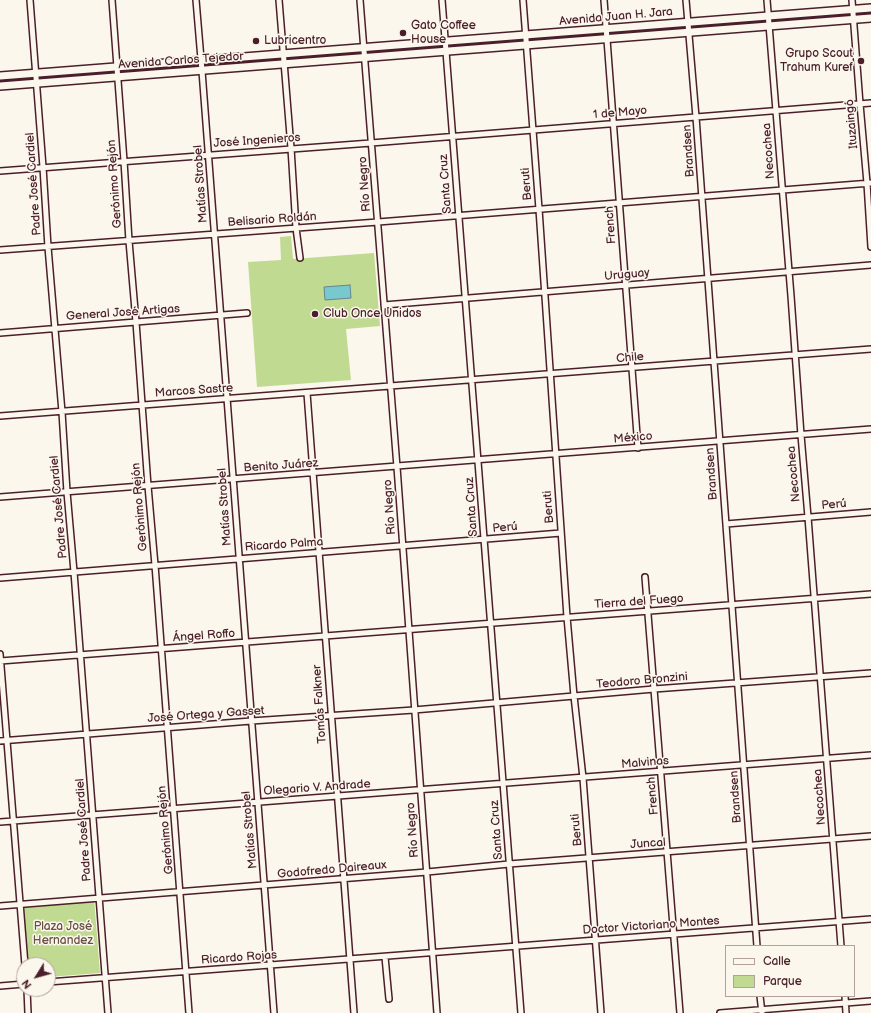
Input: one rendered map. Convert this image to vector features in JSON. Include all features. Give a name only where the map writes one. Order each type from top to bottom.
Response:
[{"type":"main road","name":"Avenida Juan H. Jara","points":[[363,48],[871,8]]},
{"type":"main road","name":"Avenida Juan H. Jara","points":[[364,58],[871,18]]},
{"type":"main road","name":"Avenida Carlos Tejedor","points":[[0,76],[363,48]]},
{"type":"main road","name":"Avenida Carlos Tejedor","points":[[0,86],[364,58]]},
{"type":"street","name":"Padre José Cardiel","points":[[30,0],[108,1013]]},
{"type":"street","name":"Gerónimo Rejón","points":[[112,0],[129,241],[162,649],[189,1013]]},
{"type":"street","name":"Matías Strobel","points":[[196,0],[274,1013]]},
{"type":"street","points":[[279,0],[296,228],[300,258]]},
{"type":"street","name":"Río Negro","points":[[360,0],[397,467],[437,1013]]},
{"type":"street","name":"Santa Cruz","points":[[442,0],[521,1013]]},
{"type":"street","name":"Beruti","points":[[523,0],[567,617],[583,778],[601,1013]]},
{"type":"street","name":"French","points":[[604,0],[638,448]]},
{"type":"street","name":"Brandsen","points":[[686,0],[702,196],[757,945]]},
{"type":"street","name":"Necochea","points":[[767,0],[796,354],[841,945]]},
{"type":"street","name":"Ituzaingó","points":[[852,0],[860,104],[869,183],[871,247]]},
{"type":"street","name":"1 de Mayo","points":[[371,143],[871,103]]},
{"type":"street","name":"José Ingenieros","points":[[0,171],[208,154],[371,143]]},
{"type":"street","name":"Belisario Roldán","points":[[0,250],[459,216],[869,183]]},
{"type":"street","name":"Uruguay","points":[[384,304],[871,265]]},
{"type":"street","name":"General José Artigas","points":[[0,333],[247,313]]},
{"type":"street","name":"Chile","points":[[390,386],[871,349]]},
{"type":"street","name":"Marcos Sastre","points":[[0,416],[390,386]]},
{"type":"street","name":"Tomás Falkner","points":[[306,393],[354,1013]]},
{"type":"street","name":"México","points":[[397,467],[871,429]]},
{"type":"street","name":"Benito Juárez","points":[[0,498],[397,467]]},
{"type":"street","name":"Perú","points":[[726,524],[871,512]]},
{"type":"street","name":"Perú","points":[[403,546],[561,533]]},
{"type":"street","name":"Ricardo Palma","points":[[0,578],[403,546]]},
{"type":"street","name":"French","points":[[645,577],[680,1013]]},
{"type":"street","name":"Tierra del Fuego","points":[[409,630],[871,594]]},
{"type":"street","name":"Ángel Roffo","points":[[0,661],[409,630]]},
{"type":"street","points":[[0,654],[24,957]]},
{"type":"street","name":"Teodoro Bronzini","points":[[414,710],[654,689],[871,673]]},
{"type":"street","name":"José Ortega y Gasset","points":[[0,741],[251,721],[414,710]]},
{"type":"street","name":"Malvinas","points":[[420,790],[871,755]]},
{"type":"street","name":"Olegario V. Andrade","points":[[0,822],[420,790]]},
{"type":"street","name":"Juncal","points":[[427,872],[509,864],[871,836]]},
{"type":"street","name":"Godofredo Daireaux","points":[[0,906],[427,872]]},
{"type":"street","name":"Doctor Victoriano Montes","points":[[432,953],[871,919]]},
{"type":"street","name":"Ricardo Rojas","points":[[56,981],[432,953]]},
{"type":"street","points":[[385,957],[389,999]]},
{"type":"street","points":[[0,986],[16,985]]},
{"type":"street","points":[[27,997],[28,1013]]},
{"type":"street","points":[[760,997],[762,1011]]},
{"type":"street","points":[[845,997],[846,1013]]},
{"type":"street","points":[[720,1013],[871,1002]]},
{"type":"green space","name":"Club Once Unidos","points":[[291,236],[293,259],[374,253],[380,326],[346,329],[351,380],[257,387],[248,262],[281,260],[280,237]]},
{"type":"green space","name":"Plaza José Hernandez","points":[[94,898],[100,973],[56,976],[56,957],[26,957],[22,903]]},
{"type":"water","points":[[350,285],[351,298],[325,300],[324,287]]},
{"type":"place","name":"Gato Coffee House","points":[[403,33]]},
{"type":"place","name":"Lubricentro","points":[[256,41]]},
{"type":"place","name":"Grupo Scout Trahum Kuref","points":[[861,61]]},
{"type":"place","name":"Club Once Unidos","points":[[315,314]]}]
